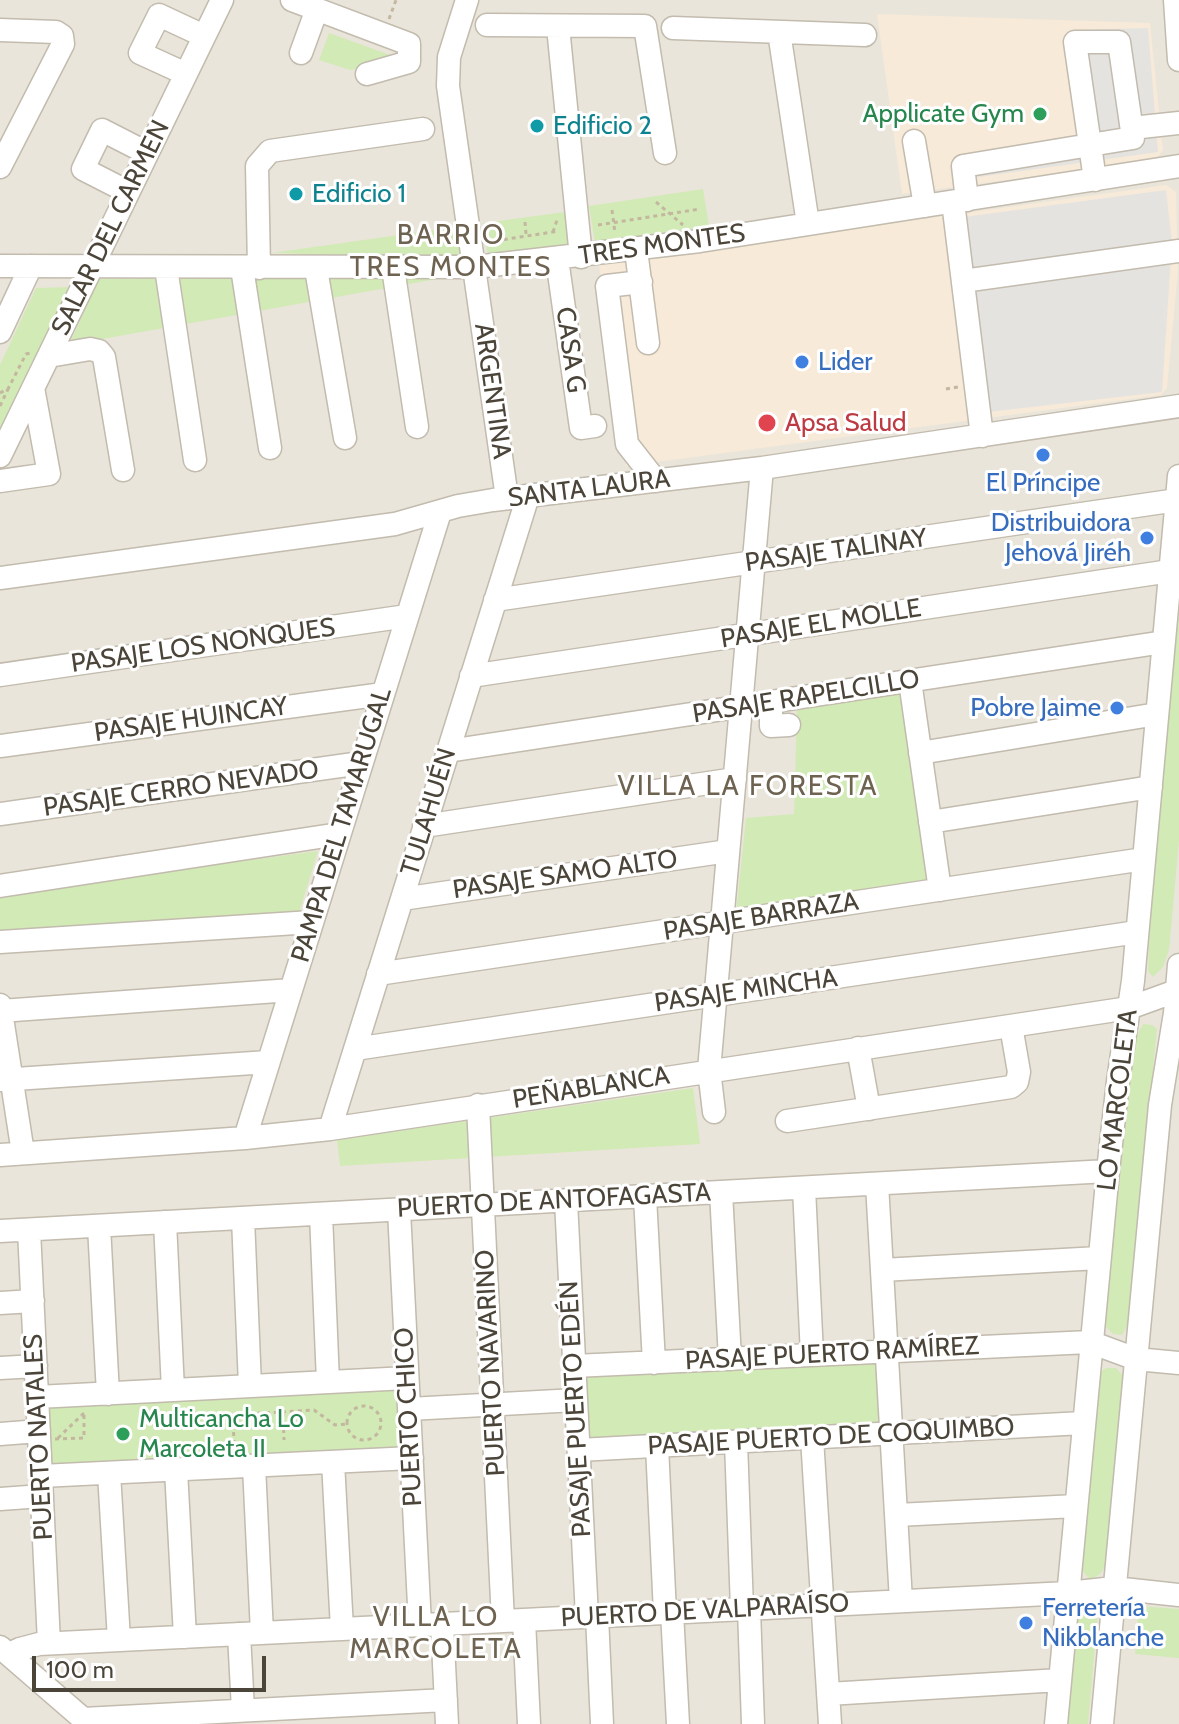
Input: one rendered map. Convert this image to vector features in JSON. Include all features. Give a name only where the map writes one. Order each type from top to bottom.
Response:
[{"type":"street","name":"SALAR DEL CARMEN","points":[[0,456],[222,0]]},
{"type":"street","points":[[292,0],[409,44],[411,60],[407,64],[367,74]]},
{"type":"street","name":"ARGENTINA","points":[[467,0],[449,57],[448,86],[475,267],[518,497]]},
{"type":"street","points":[[1175,0],[1179,60]]},
{"type":"street","points":[[301,53],[317,9]]},
{"type":"street","points":[[186,74],[140,53],[159,15],[204,36]]},
{"type":"street","points":[[487,25],[645,26],[665,153]]},
{"type":"street","points":[[558,27],[581,257]]},
{"type":"street","points":[[673,28],[865,35]]},
{"type":"street","points":[[0,30],[56,32],[63,40],[62,48],[0,167]]},
{"type":"street","points":[[779,32],[808,224]]},
{"type":"street","points":[[982,436],[963,281],[960,201],[963,166],[1090,145],[1133,138],[1119,42],[1075,42],[1090,145],[1095,180]]},
{"type":"street","points":[[1132,128],[1179,123]]},
{"type":"street","points":[[270,448],[251,268],[257,166],[270,151],[423,129]]},
{"type":"street","points":[[128,192],[83,169],[89,156],[102,130],[147,153]]},
{"type":"street","points":[[914,141],[925,206]]},
{"type":"street","name":"TRES MONTES","points":[[0,266],[475,267],[636,250],[1179,166]]},
{"type":"street","points":[[636,250],[648,343]]},
{"type":"street","points":[[963,281],[1179,251]]},
{"type":"street","name":"CASA G","points":[[557,259],[581,428],[595,426]]},
{"type":"street","points":[[0,332],[31,266]]},
{"type":"street","points":[[166,268],[195,460]]},
{"type":"street","points":[[393,268],[417,427]]},
{"type":"street","points":[[316,269],[345,438]]},
{"type":"street","points":[[641,282],[607,286],[627,444],[656,481]]},
{"type":"street","points":[[49,356],[90,349],[99,351],[104,357],[123,470]]},
{"type":"street","points":[[0,481],[49,474],[33,388]]},
{"type":"street","name":"SANTA LAURA","points":[[0,578],[395,524],[472,503],[762,468],[1179,406]]},
{"type":"street","points":[[714,1112],[709,1070],[762,468]]},
{"type":"street","name":"LO MARCOLETA","points":[[1056,1724],[1090,1342],[1137,932],[1179,476]]},
{"type":"street","name":"TULAHUÉN","points":[[330,1129],[495,600],[518,497]]},
{"type":"street","name":"PASAJE TALINAY","points":[[495,600],[1177,500]]},
{"type":"street","name":"PAMPA DEL TAMARUGAL","points":[[245,1138],[440,512]]},
{"type":"street","name":"PASAJE EL MOLLE","points":[[471,676],[1170,571]]},
{"type":"street","name":"PASAJE LOS NONQUES","points":[[0,675],[407,616]]},
{"type":"street","name":"PASAJE RAPELCILLO","points":[[448,751],[1164,642]]},
{"type":"street","points":[[910,681],[940,890]]},
{"type":"street","name":"PASAJE HUINCAY","points":[[0,746],[383,694]]},
{"type":"street","points":[[771,702],[771,726],[789,725]]},
{"type":"street","points":[[920,753],[1157,714]]},
{"type":"street","name":"PASAJE CERRO NEVADO","points":[[0,814],[361,763]]},
{"type":"street","points":[[424,826],[735,779]]},
{"type":"street","points":[[930,822],[1151,787]]},
{"type":"street","points":[[0,886],[339,834]]},
{"type":"street","name":"PASAJE SAMO ALTO","points":[[402,899],[728,851]]},
{"type":"street","name":"PASAJE BARRAZA","points":[[378,974],[1144,859]]},
{"type":"street","points":[[0,942],[312,922]]},
{"type":"street","name":"PASAJE MINCHA","points":[[355,1049],[1137,932]]},
{"type":"street","name":"LO MARCOLETA","points":[[1102,1724],[1160,1105],[1172,1076],[1179,965]]},
{"type":"street","points":[[0,1011],[291,990]]},
{"type":"street","name":"PEÑABLANCA","points":[[0,1155],[330,1129],[1129,1008],[1178,991]]},
{"type":"street","points":[[0,1005],[6,1080],[23,1153]]},
{"type":"street","points":[[787,1121],[1008,1088],[1014,1085],[1019,1072],[1011,1026]]},
{"type":"street","points":[[858,1048],[869,1109]]},
{"type":"street","points":[[6,1080],[268,1062]]},
{"type":"street","name":"PUERTO NAVARINO","points":[[478,1105],[493,1405],[514,1620],[529,1724]]},
{"type":"street","name":"PUERTO DE ANTOFAGASTA","points":[[0,1231],[1108,1171]]},
{"type":"street","points":[[877,1184],[901,1601]]},
{"type":"street","points":[[804,1188],[812,1355]]},
{"type":"street","points":[[721,1192],[730,1359]]},
{"type":"street","points":[[645,1197],[654,1363]]},
{"type":"street","name":"PASAJE PUERTO EDÉN","points":[[566,1201],[579,1450],[602,1724]]},
{"type":"street","name":"PUERTO CHICO","points":[[399,1210],[412,1458],[431,1624],[446,1700],[447,1724]]},
{"type":"street","points":[[321,1214],[328,1382]]},
{"type":"street","points":[[243,1218],[250,1386]]},
{"type":"street","points":[[165,1222],[167,1398]]},
{"type":"street","points":[[99,1226],[108,1394]]},
{"type":"street","name":"PUERTO NATALES","points":[[29,1230],[37,1397],[45,1437],[42,1486],[49,1643]]},
{"type":"street","points":[[882,1270],[1099,1258]]},
{"type":"street","points":[[0,1303],[33,1301]]},
{"type":"street","points":[[1090,1342],[1136,1359],[1179,1363]]},
{"type":"street","name":"PASAJE PUERTO RAMÍREZ","points":[[574,1366],[1090,1342]]},
{"type":"street","points":[[0,1368],[36,1366]]},
{"type":"street","points":[[37,1397],[108,1394],[167,1398],[250,1386],[407,1378]]},
{"type":"street","points":[[409,1409],[576,1400]]},
{"type":"street","name":"PASAJE PUERTO DE COQUIMBO","points":[[579,1450],[1083,1423]]},
{"type":"street","points":[[0,1434],[45,1437]]},
{"type":"street","points":[[812,1438],[830,1724]]},
{"type":"street","points":[[736,1442],[753,1724]]},
{"type":"street","points":[[657,1446],[678,1724]]},
{"type":"street","points":[[0,1499],[42,1486],[109,1473],[412,1458]]},
{"type":"street","points":[[333,1462],[342,1629]]},
{"type":"street","points":[[254,1466],[262,1633]]},
{"type":"street","points":[[176,1470],[185,1637]]},
{"type":"street","points":[[109,1473],[119,1640]]},
{"type":"street","points":[[897,1515],[1076,1506]]},
{"type":"street","name":"PUERTO DE VALPARAÍSO","points":[[4,1650],[49,1643],[1068,1593],[1114,1588],[1179,1595]]},
{"type":"street","points":[[239,1634],[243,1710]]},
{"type":"street","points":[[4,1650],[86,1722],[243,1710],[298,1716],[371,1714],[446,1700]]},
{"type":"street","points":[[828,1694],[1060,1680]]},
{"type":"path","points":[[656,202],[671,214]]},
{"type":"path","points":[[472,244],[700,209]]},
{"type":"path","points":[[612,210],[614,222]]},
{"type":"path","points":[[553,232],[558,217]]},
{"type":"path","points":[[525,222],[527,236]]},
{"type":"path","points":[[0,406],[8,389]]},
{"type":"path","points":[[167,1398],[162,1419],[314,1410],[335,1425],[348,1424]]},
{"type":"path","points":[[363,1406],[378,1413],[381,1423],[374,1437],[363,1440],[353,1435],[348,1424],[353,1411],[363,1406]]},
{"type":"path","points":[[84,1413],[84,1438],[45,1437],[66,1431],[84,1413]]},
{"type":"path","points":[[283,1413],[284,1440]]},
{"type":"path","points":[[233,1416],[234,1444]]},
{"type":"shaded area","points":[[0,0],[1179,0],[1179,1724],[0,1724]]},
{"type":"shaded area","points":[[877,14],[1150,23],[1163,150],[1156,160],[902,194]]},
{"type":"shaded area","points":[[1148,28],[1158,152],[957,180],[956,156],[1082,140],[1070,30]]},
{"type":"shaded area","points":[[1166,185],[1176,192],[1178,271],[1167,388],[1161,395],[626,466],[599,264]]},
{"type":"shaded area","points":[[1166,190],[1172,242],[1162,392],[988,412],[964,217]]},
{"type":"green space","points":[[329,33],[404,60],[350,70],[319,60]]},
{"type":"green space","points":[[703,189],[709,226],[595,243],[589,206]]},
{"type":"green space","points":[[565,212],[570,245],[488,256],[483,223]]},
{"type":"green space","points":[[455,227],[461,258],[272,253]]},
{"type":"green space","points":[[448,277],[69,345],[99,279]]},
{"type":"green space","points":[[71,287],[0,436],[0,365],[36,288]]},
{"type":"green space","points":[[1179,598],[1179,840],[1169,950],[1163,967],[1153,977],[1148,971],[1150,919]]},
{"type":"green space","points":[[905,690],[931,883],[736,914],[746,818],[794,814],[797,708]]},
{"type":"green space","points":[[318,851],[298,916],[0,936],[0,894]]},
{"type":"green space","points":[[1143,1024],[1157,1029],[1128,1324],[1122,1335],[1113,1334],[1105,1326],[1106,1290],[1135,1040]]},
{"type":"green space","points":[[693,1088],[700,1144],[340,1166],[337,1140]]},
{"type":"green space","points":[[880,1358],[884,1428],[584,1445],[580,1375]]},
{"type":"green space","points":[[1106,1368],[1116,1368],[1124,1377],[1107,1564],[1100,1574],[1090,1580],[1082,1570],[1101,1372]]},
{"type":"green space","points":[[396,1385],[401,1452],[51,1470],[46,1403]]},
{"type":"green space","points":[[1139,1606],[1179,1609],[1179,1658],[1135,1654]]},
{"type":"green space","points":[[1092,1610],[1098,1613],[1088,1724],[1067,1724],[1076,1624],[1080,1613]]},
{"type":"place","name":"Applicate Gym","points":[[1040,114]]},
{"type":"place","name":"Edificio 2","points":[[537,126]]},
{"type":"place","name":"Edificio 1","points":[[296,194]]},
{"type":"place","name":"Lider","points":[[802,362]]},
{"type":"place","name":"Apsa Salud","points":[[767,423]]},
{"type":"place","name":"El Príncipe","points":[[1043,455]]},
{"type":"place","name":"Distribuidora Jehová Jiréh","points":[[1147,538]]},
{"type":"place","name":"Pobre Jaime","points":[[1117,708]]},
{"type":"place","name":"Multicancha Lo Marcoleta II","points":[[123,1434]]},
{"type":"place","name":"Ferretería Nikblanche","points":[[1026,1623]]},
{"type":"district","name":"BARRIO TRES MONTES","points":[[451,252]]},
{"type":"district","name":"VILLA LA FORESTA","points":[[748,787]]},
{"type":"district","name":"VILLA LO MARCOLETA","points":[[436,1634]]}]
